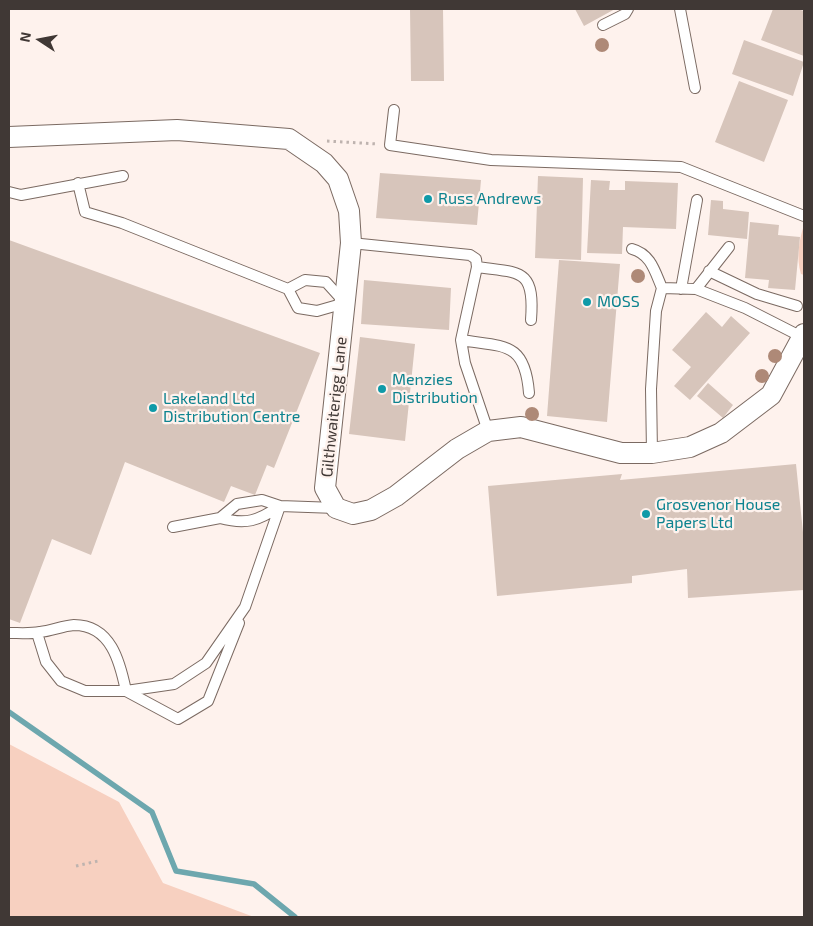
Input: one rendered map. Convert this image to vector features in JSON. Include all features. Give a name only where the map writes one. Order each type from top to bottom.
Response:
[{"type":"street","name":"Gilthwaiterigg Lane","points":[[9,137],[177,130],[289,139],[324,163],[338,179],[349,211],[351,242],[325,488],[336,508]]},
{"type":"street","points":[[336,508],[353,514],[371,510],[396,496],[457,449],[488,431],[521,428],[621,452],[652,453],[690,447],[721,433],[749,413],[774,390],[803,335]]},
{"type":"lane","points":[[604,25],[624,14],[628,9]]},
{"type":"lane","points":[[680,9],[695,88]]},
{"type":"lane","points":[[394,110],[390,144],[491,160],[681,167],[804,216]]},
{"type":"lane","points":[[9,192],[21,195],[122,176]]},
{"type":"lane","points":[[78,183],[85,212],[122,223],[288,289],[298,308],[318,311],[345,302],[326,282],[305,280],[288,289]]},
{"type":"lane","points":[[681,289],[697,200]]},
{"type":"lane","points":[[351,242],[470,255],[476,259],[477,267],[461,340],[465,363],[488,431]]},
{"type":"lane","points":[[696,289],[728,247]]},
{"type":"lane","points":[[632,249],[642,252],[650,261],[662,288],[656,311],[651,389],[652,453]]},
{"type":"lane","points":[[477,267],[518,273],[527,279],[532,302],[531,320]]},
{"type":"lane","points":[[709,272],[757,294],[797,306]]},
{"type":"lane","points":[[662,288],[696,289],[745,308],[803,335]]},
{"type":"lane","points":[[461,340],[509,348],[522,359],[527,374],[528,393]]},
{"type":"lane","points":[[220,518],[237,504],[262,500],[280,506],[336,508]]},
{"type":"lane","points":[[173,527],[220,518],[236,522],[261,519],[280,506]]},
{"type":"lane","points":[[126,691],[178,719],[208,701],[245,607],[280,506]]},
{"type":"lane","points":[[38,633],[46,662],[61,681],[85,692],[126,691],[174,684],[206,663],[245,607]]},
{"type":"lane","points":[[9,633],[38,633],[74,625],[97,630],[112,646],[120,662],[126,691]]},
{"type":"path","points":[[326,141],[390,144]]},
{"type":"path","points":[[76,866],[98,861]]},
{"type":"shaded area","points":[[804,225],[804,275],[801,274],[799,268],[798,255]]},
{"type":"shaded area","points":[[9,744],[119,802],[163,883],[254,917],[9,917]]},
{"type":"building","points":[[410,9],[443,9],[444,81],[411,81]]},
{"type":"building","points":[[575,9],[615,9],[584,26]]},
{"type":"building","points":[[773,9],[797,9],[804,11],[804,56],[761,40]]},
{"type":"building","points":[[744,40],[804,62],[793,96],[732,74]]},
{"type":"building","points":[[739,81],[788,100],[764,162],[715,142]]},
{"type":"building","name":"Russ Andrews","points":[[380,173],[481,180],[477,225],[376,218]]},
{"type":"building","points":[[538,176],[583,178],[581,260],[535,258]]},
{"type":"building","points":[[591,180],[610,181],[609,190],[625,190],[625,181],[678,183],[676,229],[623,227],[622,254],[587,253]]},
{"type":"building","points":[[711,200],[723,201],[723,209],[749,212],[747,239],[708,235]]},
{"type":"building","points":[[750,222],[779,225],[778,235],[800,237],[795,290],[768,288],[769,280],[745,278]]},
{"type":"building","name":"Lakeland Ltd Distribution Centre","points":[[9,240],[320,353],[274,468],[267,465],[255,495],[231,486],[224,502],[125,462],[91,555],[52,539],[20,623],[9,619]]},
{"type":"building","points":[[559,260],[620,264],[607,422],[547,416]]},
{"type":"building","points":[[364,280],[451,288],[449,330],[361,324]]},
{"type":"building","points":[[706,312],[722,327],[731,316],[750,333],[690,400],[674,386],[691,367],[672,350]]},
{"type":"building","name":"Menzies Distribution","points":[[360,337],[415,344],[405,441],[349,434]]},
{"type":"building","points":[[708,383],[733,405],[723,418],[697,396]]},
{"type":"building","name":"Grosvenor House Papers Ltd","points":[[796,464],[804,542],[804,590],[688,598],[687,569],[632,576],[632,583],[497,596],[488,486],[622,474],[620,480]]},
{"type":"waterway","points":[[9,712],[152,812],[176,871],[254,884],[295,917]]},
{"type":"place","name":"Russ Andrews","points":[[428,199]]},
{"type":"place","name":"MOSS","points":[[587,302]]},
{"type":"place","name":"Menzies Distribution","points":[[382,389]]},
{"type":"place","name":"Lakeland Ltd Distribution Centre","points":[[153,408]]},
{"type":"place","name":"Grosvenor House Papers Ltd","points":[[646,514]]}]
